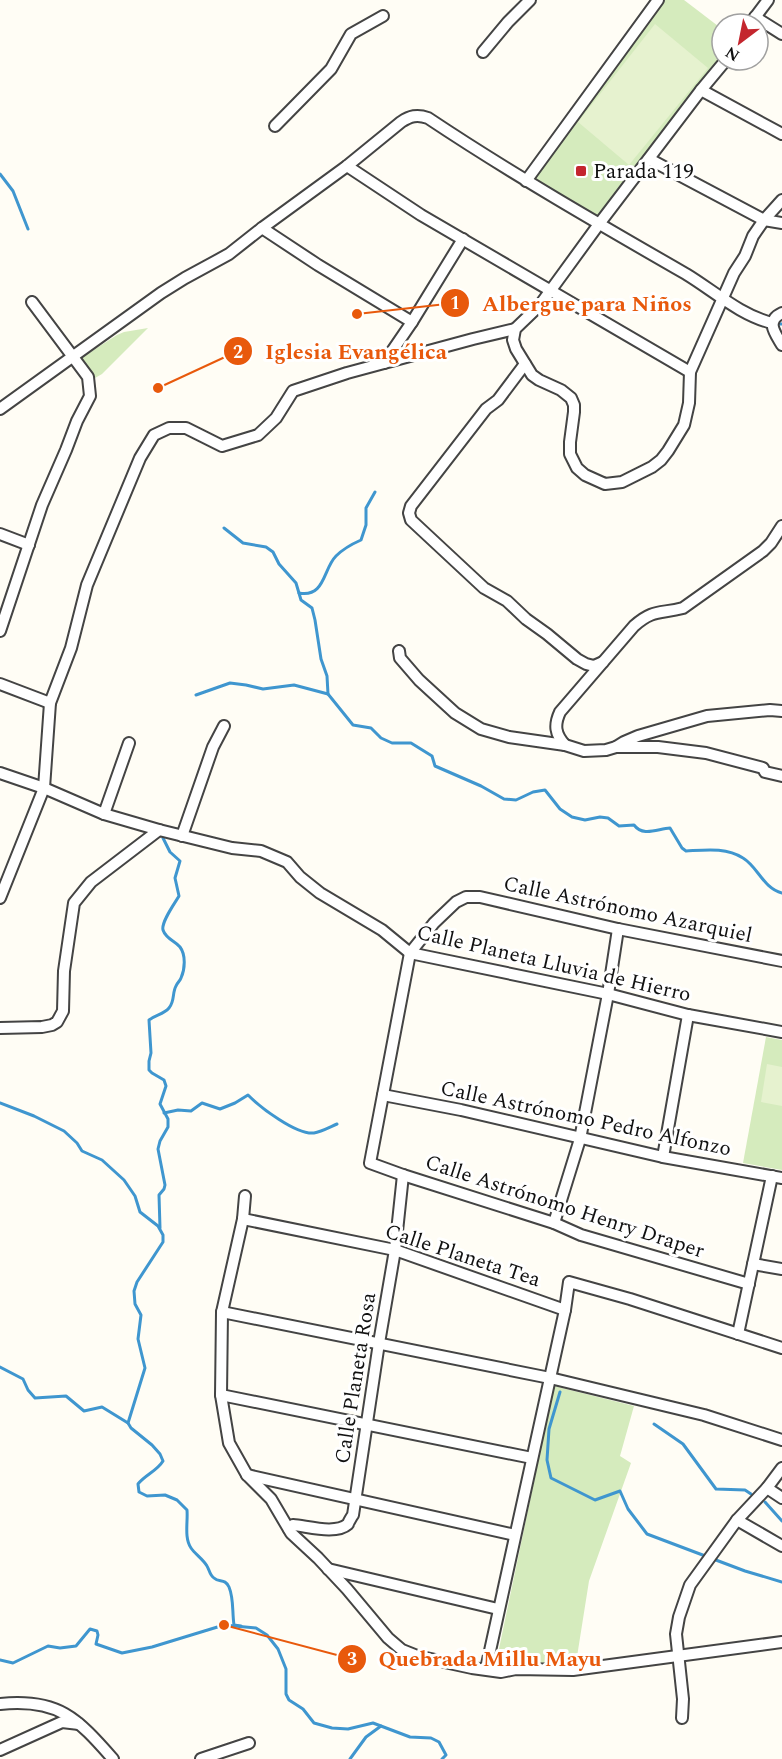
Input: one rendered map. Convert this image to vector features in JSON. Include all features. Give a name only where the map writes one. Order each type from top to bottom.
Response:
[{"type":"street","points":[[483,52],[530,0]]},
{"type":"street","points":[[526,181],[658,0]]},
{"type":"street","points":[[759,12],[768,0]]},
{"type":"street","points":[[275,126],[331,69],[351,34],[383,16]]},
{"type":"street","points":[[0,898],[44,788],[50,704],[71,648],[87,585],[140,458],[154,435],[169,428],[186,428],[222,446],[258,435],[276,418],[293,391],[347,373],[515,329],[540,305],[716,72]]},
{"type":"street","points":[[701,90],[782,134]]},
{"type":"street","points":[[0,408],[161,293],[229,254],[347,166],[408,117],[428,118],[526,181],[705,285],[747,314],[772,323]]},
{"type":"street","points":[[649,159],[764,220],[782,223]]},
{"type":"street","points":[[347,166],[421,215],[690,372]]},
{"type":"street","points":[[515,329],[513,340],[532,375],[539,381],[561,390],[571,398],[574,405],[570,442],[573,462],[585,475],[595,481],[605,484],[622,482],[661,460],[677,438],[687,414],[691,392],[690,372],[753,236],[782,200]]},
{"type":"street","points":[[262,228],[412,322]]},
{"type":"street","points":[[384,363],[463,239]]},
{"type":"street","points":[[0,631],[42,505],[74,427],[90,396],[88,377],[32,302]]},
{"type":"street","points":[[782,313],[777,315],[772,323],[773,330],[782,345]]},
{"type":"street","points":[[525,364],[498,400],[486,409],[411,506],[409,513],[411,520],[484,588],[507,601],[577,659],[594,666],[603,662]]},
{"type":"street","points":[[565,745],[556,730],[560,712],[634,626],[644,617],[683,608],[764,551],[782,526]]},
{"type":"street","points":[[0,534],[29,545]]},
{"type":"street","points":[[399,651],[400,658],[419,680],[455,712],[481,729],[565,745],[584,751],[600,751],[616,747],[658,747],[706,753],[764,768],[765,772],[782,776]]},
{"type":"street","points":[[0,684],[50,704]]},
{"type":"street","points":[[770,710],[782,702]]},
{"type":"street","points":[[616,747],[638,736],[707,716],[782,711]]},
{"type":"street","points":[[182,836],[213,747],[224,726]]},
{"type":"street","points":[[104,814],[129,743]]},
{"type":"street","name":"Calle Planeta Lluvia de Hierro","points":[[0,773],[44,788],[104,814],[232,848],[261,851],[288,862],[300,877],[320,893],[382,930],[410,953],[608,994],[688,1015],[782,1032]]},
{"type":"street","points":[[0,1028],[42,1027],[57,1022],[63,1011],[64,971],[74,903],[91,882],[159,830]]},
{"type":"street","name":"Calle Astrónomo Azarquiel","points":[[410,953],[446,910],[466,897],[480,897],[618,929],[782,961]]},
{"type":"street","points":[[554,1224],[580,1139],[618,929]]},
{"type":"street","points":[[383,1095],[410,953]]},
{"type":"street","points":[[663,1157],[688,1015]]},
{"type":"street","name":"Calle Astrónomo Pedro Alfonzo","points":[[383,1095],[461,1110],[663,1157],[777,1177]]},
{"type":"street","name":"Calle Astrónomo Henry Draper","points":[[383,1095],[370,1163],[581,1235],[749,1284]]},
{"type":"street","name":"Calle Planeta Rosa","points":[[289,1529],[292,1525],[329,1530],[340,1528],[348,1524],[353,1515],[395,1250],[403,1175]]},
{"type":"street","points":[[738,1334],[753,1264],[777,1177]]},
{"type":"street","points":[[245,1196],[243,1219],[222,1312],[221,1395],[229,1443],[247,1475],[271,1499],[299,1542],[318,1558],[388,1638],[402,1650],[439,1661],[501,1672],[516,1669],[573,1670],[782,1642]]},
{"type":"street","name":"Calle Planeta Tea","points":[[243,1219],[395,1250],[565,1310],[569,1282],[630,1299],[782,1348]]},
{"type":"street","points":[[753,1264],[782,1269]]},
{"type":"street","points":[[486,1669],[565,1310]]},
{"type":"street","points":[[222,1312],[550,1378],[704,1415],[782,1440]]},
{"type":"street","points":[[221,1395],[532,1458]]},
{"type":"street","points":[[682,1718],[683,1699],[676,1634],[690,1585],[737,1520],[782,1468]]},
{"type":"street","points":[[247,1475],[515,1535]]},
{"type":"street","points":[[767,1488],[782,1498]]},
{"type":"street","points":[[737,1520],[782,1546]]},
{"type":"street","points":[[328,1569],[498,1609]]},
{"type":"street","points":[[0,1704],[41,1703],[61,1711],[82,1725],[113,1759]]},
{"type":"street","points":[[0,1750],[62,1722],[82,1725]]},
{"type":"street","points":[[201,1759],[249,1743]]},
{"type":"green space","points":[[662,0],[684,0],[710,20],[711,72],[600,216],[596,218],[533,179]]},
{"type":"green space","points":[[655,24],[708,68],[629,165],[578,122]]},
{"type":"green space","points":[[148,328],[102,374],[95,378],[78,360],[117,335]]},
{"type":"green space","points":[[766,1037],[782,1040],[782,1170],[743,1163]]},
{"type":"green space","points":[[767,1064],[782,1067],[782,1106],[761,1102]]},
{"type":"green space","points":[[554,1386],[634,1406],[620,1456],[631,1463],[589,1581],[576,1663],[496,1663]]},
{"type":"waterway","points":[[0,174],[13,191],[28,229]]},
{"type":"waterway","points":[[299,593],[308,593],[319,587],[336,556],[361,540],[366,525],[366,508],[375,492]]},
{"type":"waterway","points":[[224,528],[243,543],[266,547],[273,552],[279,564],[296,583],[301,600],[312,608],[321,659],[327,676],[328,694],[353,725],[371,728],[381,738],[392,743],[411,743],[432,756],[435,766],[481,786],[504,799],[516,800],[533,792],[545,790],[560,809],[572,817],[585,820],[608,818],[619,826],[634,825],[642,831],[670,828],[686,851],[715,850],[736,854],[748,862],[770,887],[782,893]]},
{"type":"waterway","points":[[196,695],[230,683],[263,689],[294,685],[328,694]]},
{"type":"waterway","points":[[160,1228],[159,1195],[165,1185],[158,1149],[168,1127],[168,1119],[160,1104],[166,1086],[164,1080],[149,1070],[151,1053],[149,1020],[165,1012],[171,1005],[175,989],[181,979],[184,962],[180,947],[166,936],[163,930],[166,918],[179,896],[175,878],[180,861],[170,852],[163,838]]},
{"type":"waterway","points":[[164,1113],[178,1110],[191,1111],[202,1103],[220,1109],[248,1095],[279,1119],[298,1130],[314,1133],[337,1124]]},
{"type":"waterway","points":[[0,1103],[64,1131],[82,1151],[102,1160],[124,1180],[135,1196],[140,1212],[158,1226],[163,1235],[163,1242],[137,1282],[134,1291],[135,1304],[141,1315],[138,1339],[145,1368],[128,1423],[152,1445],[163,1461],[138,1484],[139,1492],[147,1496],[165,1495],[177,1500],[187,1510],[189,1544],[213,1577],[229,1587],[232,1596],[234,1625],[241,1626]]},
{"type":"waterway","points":[[0,1367],[23,1379],[35,1398],[66,1396],[84,1411],[102,1407],[128,1423]]},
{"type":"waterway","points":[[560,1392],[549,1429],[547,1460],[551,1478],[595,1500],[620,1491],[628,1509],[647,1534],[745,1571],[782,1582]]},
{"type":"waterway","points":[[654,1424],[683,1444],[716,1489],[745,1490],[751,1494]]},
{"type":"waterway","points":[[765,1502],[782,1521]]},
{"type":"waterway","points":[[0,1660],[13,1663],[48,1646],[60,1648],[76,1646],[90,1629],[97,1631],[96,1644],[122,1653],[152,1647],[224,1625],[256,1628],[267,1635],[278,1649],[286,1669],[286,1694],[289,1700],[303,1709],[314,1723],[348,1729],[373,1723],[410,1737],[431,1738],[439,1742],[446,1755],[442,1759]]},
{"type":"waterway","points":[[350,1759],[366,1737],[381,1726]]},
{"type":"place","name":"Parada 119","points":[[581,171]]},
{"type":"place","name":"Albergue para Niños","points":[[357,314]]},
{"type":"place","name":"Iglesia Evangélica","points":[[158,388]]},
{"type":"place","name":"Quebrada Millu Mayu","points":[[224,1625]]}]
